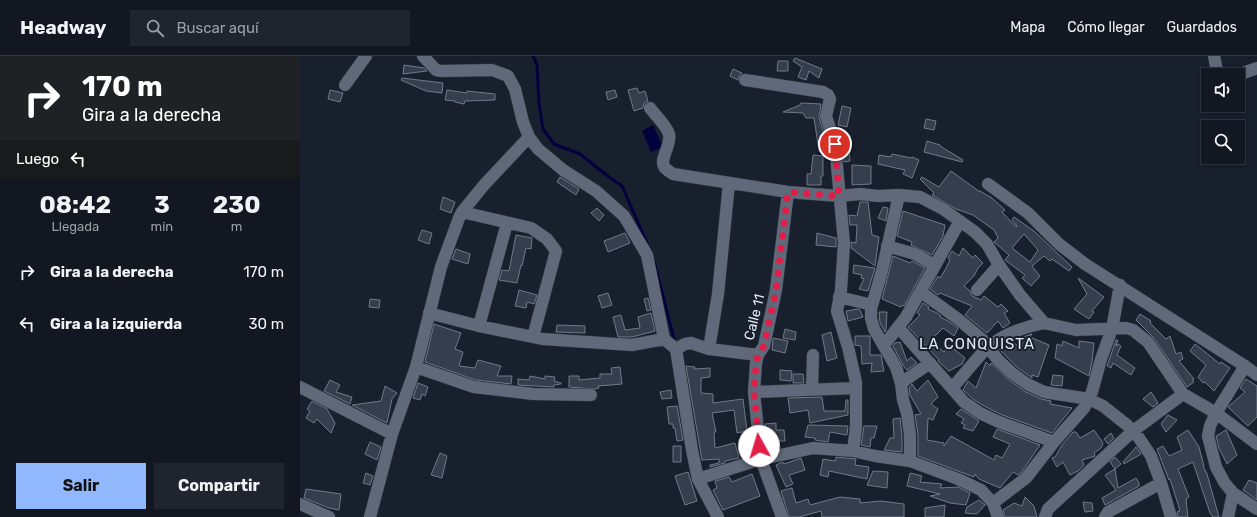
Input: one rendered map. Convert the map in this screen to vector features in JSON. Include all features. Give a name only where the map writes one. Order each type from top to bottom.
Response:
[{"type":"street","points":[[345,85],[366,56]]},
{"type":"street","points":[[423,56],[436,70],[440,71],[492,70],[508,76],[515,89],[523,122],[529,137],[538,149],[554,163],[596,191],[624,216],[647,256],[664,339],[676,349],[698,479],[713,515]]},
{"type":"street","points":[[1214,56],[1217,68]]},
{"type":"street","points":[[1245,72],[1257,68]]},
{"type":"street","points":[[745,80],[823,92],[828,95],[830,99],[826,116],[834,139],[844,243],[841,290],[837,310],[856,382],[856,426],[853,451]]},
{"type":"street","points":[[650,108],[666,128],[669,135],[669,143],[663,159],[664,168],[673,174],[788,192],[839,196],[860,194],[920,197],[943,209],[975,232],[987,244],[999,265],[1020,295],[1044,323]]},
{"type":"street","points":[[370,517],[392,434],[416,367],[441,267],[462,212],[484,185],[529,137]]},
{"type":"street","points":[[709,349],[718,294],[729,183]]},
{"type":"street","points":[[988,184],[1028,212],[1059,244],[1085,264],[1245,366],[1257,376]]},
{"type":"street","name":"Calle 11","points":[[782,517],[761,459],[754,392],[756,364],[758,355],[764,346],[776,290],[788,192]]},
{"type":"street","points":[[899,195],[882,271],[872,304],[871,318],[874,328],[896,367],[907,413],[910,435],[910,461]]},
{"type":"street","points":[[462,212],[531,228],[547,239],[556,251],[533,337]]},
{"type":"street","points":[[884,345],[906,317],[960,221]]},
{"type":"street","points":[[479,326],[507,223]]},
{"type":"street","points":[[887,246],[915,254],[934,265]]},
{"type":"street","points":[[977,290],[999,265]]},
{"type":"street","points":[[993,503],[1026,478],[1054,442],[1084,408],[1089,399],[1112,329],[1120,285]]},
{"type":"street","points":[[921,292],[958,319],[982,340],[998,360],[1027,384],[1044,392],[1089,399],[1103,406],[1133,431],[1151,456],[1161,482],[1171,517]]},
{"type":"street","points":[[839,297],[872,304]]},
{"type":"street","points":[[429,313],[479,326],[533,337],[557,340],[632,344],[664,339]]},
{"type":"street","points":[[952,388],[988,348],[1011,333],[1024,327],[1044,323],[1076,330],[1126,328],[1133,330],[1148,342],[1183,394],[1216,412],[1257,444]]},
{"type":"street","points":[[898,327],[964,402],[980,413],[999,422],[1054,442]]},
{"type":"street","points":[[676,349],[685,344],[691,344],[709,349],[758,355]]},
{"type":"street","points":[[812,389],[813,355]]},
{"type":"street","points":[[900,383],[930,363]]},
{"type":"street","points":[[1245,366],[1216,412],[1210,426],[1208,436],[1216,467],[1224,482],[1233,494],[1257,509]]},
{"type":"street","points":[[416,367],[474,387],[533,394],[591,395]]},
{"type":"street","points":[[300,388],[392,434]]},
{"type":"street","points":[[754,392],[856,388]]},
{"type":"street","points":[[1045,517],[1048,509],[1061,496],[1133,431],[1183,394]]},
{"type":"street","points":[[698,479],[761,459],[813,448],[853,451],[910,461],[958,479],[981,490],[993,503],[998,517]]},
{"type":"street","points":[[1104,517],[1108,512],[1161,482]]},
{"type":"street","points":[[1228,517],[1233,494]]},
{"type":"street","points":[[300,504],[329,517]]},
{"type":"shaded area","points":[[653,125],[663,147],[651,152],[642,131]]},
{"type":"building","points":[[795,58],[822,69],[819,78],[809,71],[806,80],[798,77],[802,67],[793,61]]},
{"type":"building","points":[[778,61],[788,61],[788,71],[777,71]]},
{"type":"building","points":[[404,65],[424,68],[427,71],[403,74]]},
{"type":"building","points":[[733,69],[742,73],[738,80],[730,76]]},
{"type":"building","points":[[402,78],[443,83],[442,93],[426,91],[401,80]]},
{"type":"building","points":[[637,88],[639,93],[645,91],[648,101],[644,103],[643,108],[634,111],[628,90]]},
{"type":"building","points":[[330,90],[343,93],[340,102],[328,99]]},
{"type":"building","points":[[447,90],[467,93],[467,91],[495,94],[495,100],[465,101],[464,104],[445,100]]},
{"type":"building","points":[[615,90],[617,97],[608,100],[606,92]]},
{"type":"building","points":[[801,103],[821,104],[819,118],[824,133],[823,151],[819,151],[814,118],[806,118],[803,113],[783,112],[800,105]]},
{"type":"building","points":[[842,106],[851,108],[847,127],[838,125]]},
{"type":"building","points":[[926,119],[936,121],[934,130],[924,128]]},
{"type":"building","points":[[927,141],[940,145],[963,160],[962,162],[924,152]]},
{"type":"building","points":[[843,151],[849,151],[850,161],[844,162]]},
{"type":"building","points":[[892,154],[912,157],[919,160],[912,178],[903,174],[905,170],[878,164],[879,155],[891,157]]},
{"type":"building","points":[[813,155],[823,156],[823,176],[821,176],[821,185],[807,185],[807,174],[811,174]]},
{"type":"building","points":[[852,165],[871,166],[871,184],[852,185]]},
{"type":"building","points":[[951,171],[980,192],[992,198],[1005,210],[1002,212],[1016,227],[1017,226],[1012,220],[1014,217],[1034,231],[1072,267],[1069,271],[1052,259],[1050,261],[1044,256],[1032,266],[1040,276],[1031,286],[1022,278],[1025,275],[1005,260],[1009,255],[994,242],[998,238],[994,230],[973,215],[956,209],[932,195],[934,193],[920,179],[922,177],[939,187]],"holes":[[[1024,234],[1038,250],[1030,262],[1012,248]]]},
{"type":"building","points":[[560,177],[579,189],[576,195],[557,182]]},
{"type":"building","points":[[443,197],[455,202],[451,213],[440,209]]},
{"type":"building","points":[[860,202],[868,202],[872,235],[879,237],[875,266],[851,248],[851,242],[856,243],[857,225],[850,225],[849,215],[857,216]]},
{"type":"building","points":[[883,207],[888,208],[886,221],[878,218]]},
{"type":"building","points":[[597,208],[604,215],[599,221],[591,213]]},
{"type":"building","points":[[903,211],[945,225],[943,236],[932,255],[911,245],[912,242],[897,236]]},
{"type":"building","points":[[422,230],[432,233],[429,244],[418,240]]},
{"type":"building","points":[[625,233],[630,243],[608,252],[604,241]]},
{"type":"building","points":[[817,233],[836,238],[836,247],[816,245]]},
{"type":"building","points":[[516,235],[532,238],[531,249],[526,248],[517,283],[499,280],[502,270],[509,271]]},
{"type":"building","points":[[963,248],[973,258],[975,255],[983,263],[978,268],[974,276],[964,286],[970,291],[972,296],[981,300],[984,296],[998,307],[1001,304],[1008,311],[1004,313],[1010,323],[1003,328],[998,321],[987,333],[965,315],[972,306],[940,293],[938,295],[930,289],[938,276],[940,278],[945,270],[950,260],[948,258],[952,251],[959,256]]},
{"type":"building","points":[[456,249],[470,254],[468,264],[452,259]]},
{"type":"building","points":[[893,256],[910,263],[912,261],[925,268],[904,306],[903,305],[901,307],[882,299]]},
{"type":"building","points":[[854,265],[875,268],[868,291],[859,289],[864,279],[861,278],[862,275],[853,273]]},
{"type":"building","points":[[1078,278],[1104,297],[1092,311],[1094,312],[1089,319],[1074,309],[1087,294]]},
{"type":"building","points":[[519,290],[537,295],[534,304],[527,302],[526,308],[515,306]]},
{"type":"building","points":[[608,293],[612,305],[602,308],[598,296]]},
{"type":"building","points":[[648,298],[651,310],[647,311],[644,299]]},
{"type":"building","points":[[370,299],[380,300],[379,308],[369,307]]},
{"type":"building","points":[[923,303],[929,307],[928,309],[937,313],[941,316],[940,317],[958,328],[954,336],[943,328],[931,340],[944,352],[949,345],[965,358],[962,364],[949,371],[938,361],[939,360],[908,327],[920,315],[917,313]]},
{"type":"building","points":[[858,309],[863,317],[848,321],[846,311]]},
{"type":"building","points":[[879,312],[887,312],[885,332],[880,323]]},
{"type":"building","points":[[651,313],[655,331],[632,337],[618,337],[613,317],[621,315],[625,330],[640,328],[638,317]]},
{"type":"building","points":[[1140,314],[1151,321],[1150,323],[1166,339],[1170,336],[1176,354],[1181,352],[1183,359],[1179,361],[1194,379],[1192,380],[1194,382],[1187,387],[1154,338],[1136,320]]},
{"type":"building","points":[[434,324],[461,333],[455,349],[463,352],[459,366],[475,368],[478,360],[501,366],[497,376],[512,376],[511,384],[476,380],[425,362]]},
{"type":"building","points":[[557,325],[585,326],[585,333],[556,332]]},
{"type":"building","points":[[785,329],[796,332],[795,340],[783,338]]},
{"type":"building","points":[[831,332],[837,358],[827,361],[822,335]]},
{"type":"building","points":[[1032,334],[1030,337],[1049,345],[1038,377],[1032,375],[1032,378],[1017,367],[999,349],[1011,341],[1017,345],[1020,338]]},
{"type":"building","points":[[855,336],[870,336],[870,355],[881,355],[884,371],[871,372],[872,363],[862,364],[861,346],[855,345]]},
{"type":"building","points":[[773,338],[788,341],[785,353],[772,350]]},
{"type":"building","points":[[1116,340],[1118,340],[1116,346],[1118,344],[1121,346],[1117,355],[1135,368],[1131,375],[1113,363],[1111,368],[1107,366]]},
{"type":"building","points":[[1063,341],[1079,348],[1079,341],[1094,343],[1089,376],[1055,358],[1057,344],[1062,346]]},
{"type":"building","points":[[900,342],[907,361],[911,357],[917,363],[907,370],[893,346],[895,343]]},
{"type":"building","points":[[1195,344],[1220,364],[1221,362],[1230,368],[1214,391],[1205,382],[1203,383],[1198,377],[1206,365],[1190,351]]},
{"type":"building","points":[[986,362],[990,366],[991,363],[1024,391],[1041,399],[1051,401],[1050,404],[1072,408],[1052,433],[1002,415],[984,406],[963,390],[968,381],[976,388]]},
{"type":"building","points":[[686,366],[695,367],[694,369],[710,368],[710,377],[701,378],[701,393],[713,394],[713,403],[743,399],[747,431],[737,433],[734,410],[712,413],[716,432],[714,432],[715,448],[735,443],[739,458],[725,461],[725,463],[710,467],[710,465],[719,463],[719,459],[702,460]]},
{"type":"building","points":[[620,367],[622,384],[598,386],[599,388],[595,389],[569,387],[569,376],[579,376],[579,380],[600,378],[600,374],[612,374],[611,368]]},
{"type":"building","points":[[780,370],[792,371],[791,381],[780,380]]},
{"type":"building","points":[[793,374],[803,374],[804,383],[793,383]]},
{"type":"building","points":[[1053,375],[1063,376],[1062,386],[1051,385]]},
{"type":"building","points":[[530,376],[545,379],[545,376],[555,377],[554,381],[561,384],[554,385],[554,387],[518,385],[518,379],[529,380]]},
{"type":"building","points":[[1246,379],[1257,386],[1257,417],[1248,426],[1228,407],[1245,392],[1240,388]]},
{"type":"building","points":[[330,380],[340,385],[336,392],[352,397],[350,404],[324,391]]},
{"type":"building","points":[[928,380],[938,397],[931,404],[938,409],[933,420],[928,418],[927,440],[944,443],[944,446],[951,436],[994,460],[996,455],[1002,458],[1010,444],[993,437],[997,429],[1040,445],[1021,473],[1018,475],[1013,472],[1000,488],[979,479],[975,474],[974,477],[918,456],[918,435],[915,415],[921,414],[910,395],[909,388],[912,384],[917,391]]},
{"type":"building","points":[[418,383],[428,387],[425,396],[422,394],[420,400],[413,398]]},
{"type":"building","points":[[385,386],[397,393],[392,399],[387,423],[352,405],[381,401]]},
{"type":"building","points":[[671,390],[672,398],[662,399],[660,392]]},
{"type":"building","points":[[1151,392],[1158,403],[1153,407],[1143,399]]},
{"type":"building","points":[[822,397],[824,411],[845,411],[846,400],[848,400],[848,415],[810,423],[808,410],[790,413],[788,398]]},
{"type":"building","points":[[312,401],[327,409],[335,423],[331,433],[317,419],[314,423],[306,418],[310,411],[307,409]]},
{"type":"building","points":[[677,406],[683,440],[677,441],[675,428],[673,428],[673,424],[669,424],[667,407]]},
{"type":"building","points":[[961,409],[979,421],[973,431],[963,428],[965,425],[961,423],[964,419],[956,414]]},
{"type":"building","points":[[1168,415],[1177,420],[1166,432],[1161,424]]},
{"type":"building","points":[[900,418],[902,452],[884,450],[890,438],[894,438],[893,419]]},
{"type":"building","points":[[776,423],[776,430],[784,430],[785,441],[777,441],[778,446],[767,447],[765,424]]},
{"type":"building","points":[[808,425],[848,426],[847,435],[830,432],[828,442],[815,440],[815,438],[805,437]]},
{"type":"building","points":[[864,426],[877,426],[874,438],[871,438],[870,447],[861,445]]},
{"type":"building","points":[[1094,430],[1103,443],[1101,448],[1094,453],[1095,456],[1082,460],[1084,465],[1078,471],[1070,475],[1063,462],[1057,467],[1052,458],[1055,457],[1062,445],[1073,432],[1076,432],[1080,438]]},
{"type":"building","points":[[1188,430],[1199,447],[1203,466],[1207,474],[1219,517],[1213,517],[1210,513],[1193,462],[1178,469],[1189,497],[1186,499],[1188,517],[1178,517],[1177,512],[1180,511],[1177,501],[1170,479],[1169,480],[1157,449],[1163,446],[1169,456],[1182,450],[1177,437]]},
{"type":"building","points":[[1226,430],[1237,455],[1227,464],[1219,448],[1216,436]]},
{"type":"building","points":[[1111,433],[1114,438],[1108,444],[1104,439]]},
{"type":"building","points":[[370,442],[381,447],[377,460],[365,454]]},
{"type":"building","points":[[673,446],[681,446],[681,462],[673,462]]},
{"type":"building","points":[[1136,447],[1141,454],[1124,464],[1123,462]]},
{"type":"building","points":[[440,453],[447,456],[442,478],[431,475]]},
{"type":"building","points":[[836,457],[856,459],[855,465],[869,467],[867,479],[829,471],[828,477],[820,475],[823,459],[835,461]]},
{"type":"building","points":[[1115,457],[1121,464],[1115,469],[1110,462]]},
{"type":"building","points":[[801,458],[805,470],[789,475],[793,484],[786,487],[776,465]]},
{"type":"building","points":[[1115,469],[1118,488],[1136,478],[1139,486],[1105,505],[1102,498],[1116,490],[1105,475]]},
{"type":"building","points":[[873,471],[888,472],[887,488],[867,485]]},
{"type":"building","points":[[688,472],[697,501],[685,505],[675,476]]},
{"type":"building","points":[[366,473],[373,476],[370,485],[363,483]]},
{"type":"building","points":[[910,473],[922,476],[920,482],[942,484],[940,488],[958,487],[970,493],[966,505],[950,503],[930,496],[940,494],[907,486]]},
{"type":"building","points":[[752,474],[760,496],[723,510],[713,490],[717,488],[715,481],[729,477],[732,482]]},
{"type":"building","points":[[1249,480],[1257,483],[1257,500],[1243,490]]},
{"type":"building","points":[[792,488],[796,503],[808,499],[810,505],[840,497],[860,499],[860,503],[881,501],[904,504],[904,517],[822,517],[821,511],[799,517],[789,517],[781,491]]},
{"type":"building","points":[[306,489],[341,494],[339,510],[329,508],[304,498]]},
{"type":"building","points":[[1025,497],[1034,506],[1037,517],[1005,517],[1003,510],[1014,503],[1022,506]]},
{"type":"building","points":[[979,500],[985,505],[977,514],[965,513],[967,507]]},
{"type":"building","points":[[1083,502],[1092,503],[1093,511],[1085,512]]},
{"type":"building","points":[[945,505],[944,517],[925,517],[925,508]]},
{"type":"waterway","points":[[533,56],[537,65],[539,103],[543,129],[554,144],[580,154],[622,186],[647,243]]},
{"type":"waterway","points":[[654,261],[674,339]]},
{"type":"district","name":"LA CONQUISTA","points":[[977,344]]},
{"type":"route","points":[[759,446],[754,392],[756,364],[758,355],[764,346],[776,290],[788,192],[839,196],[835,144]]}]
